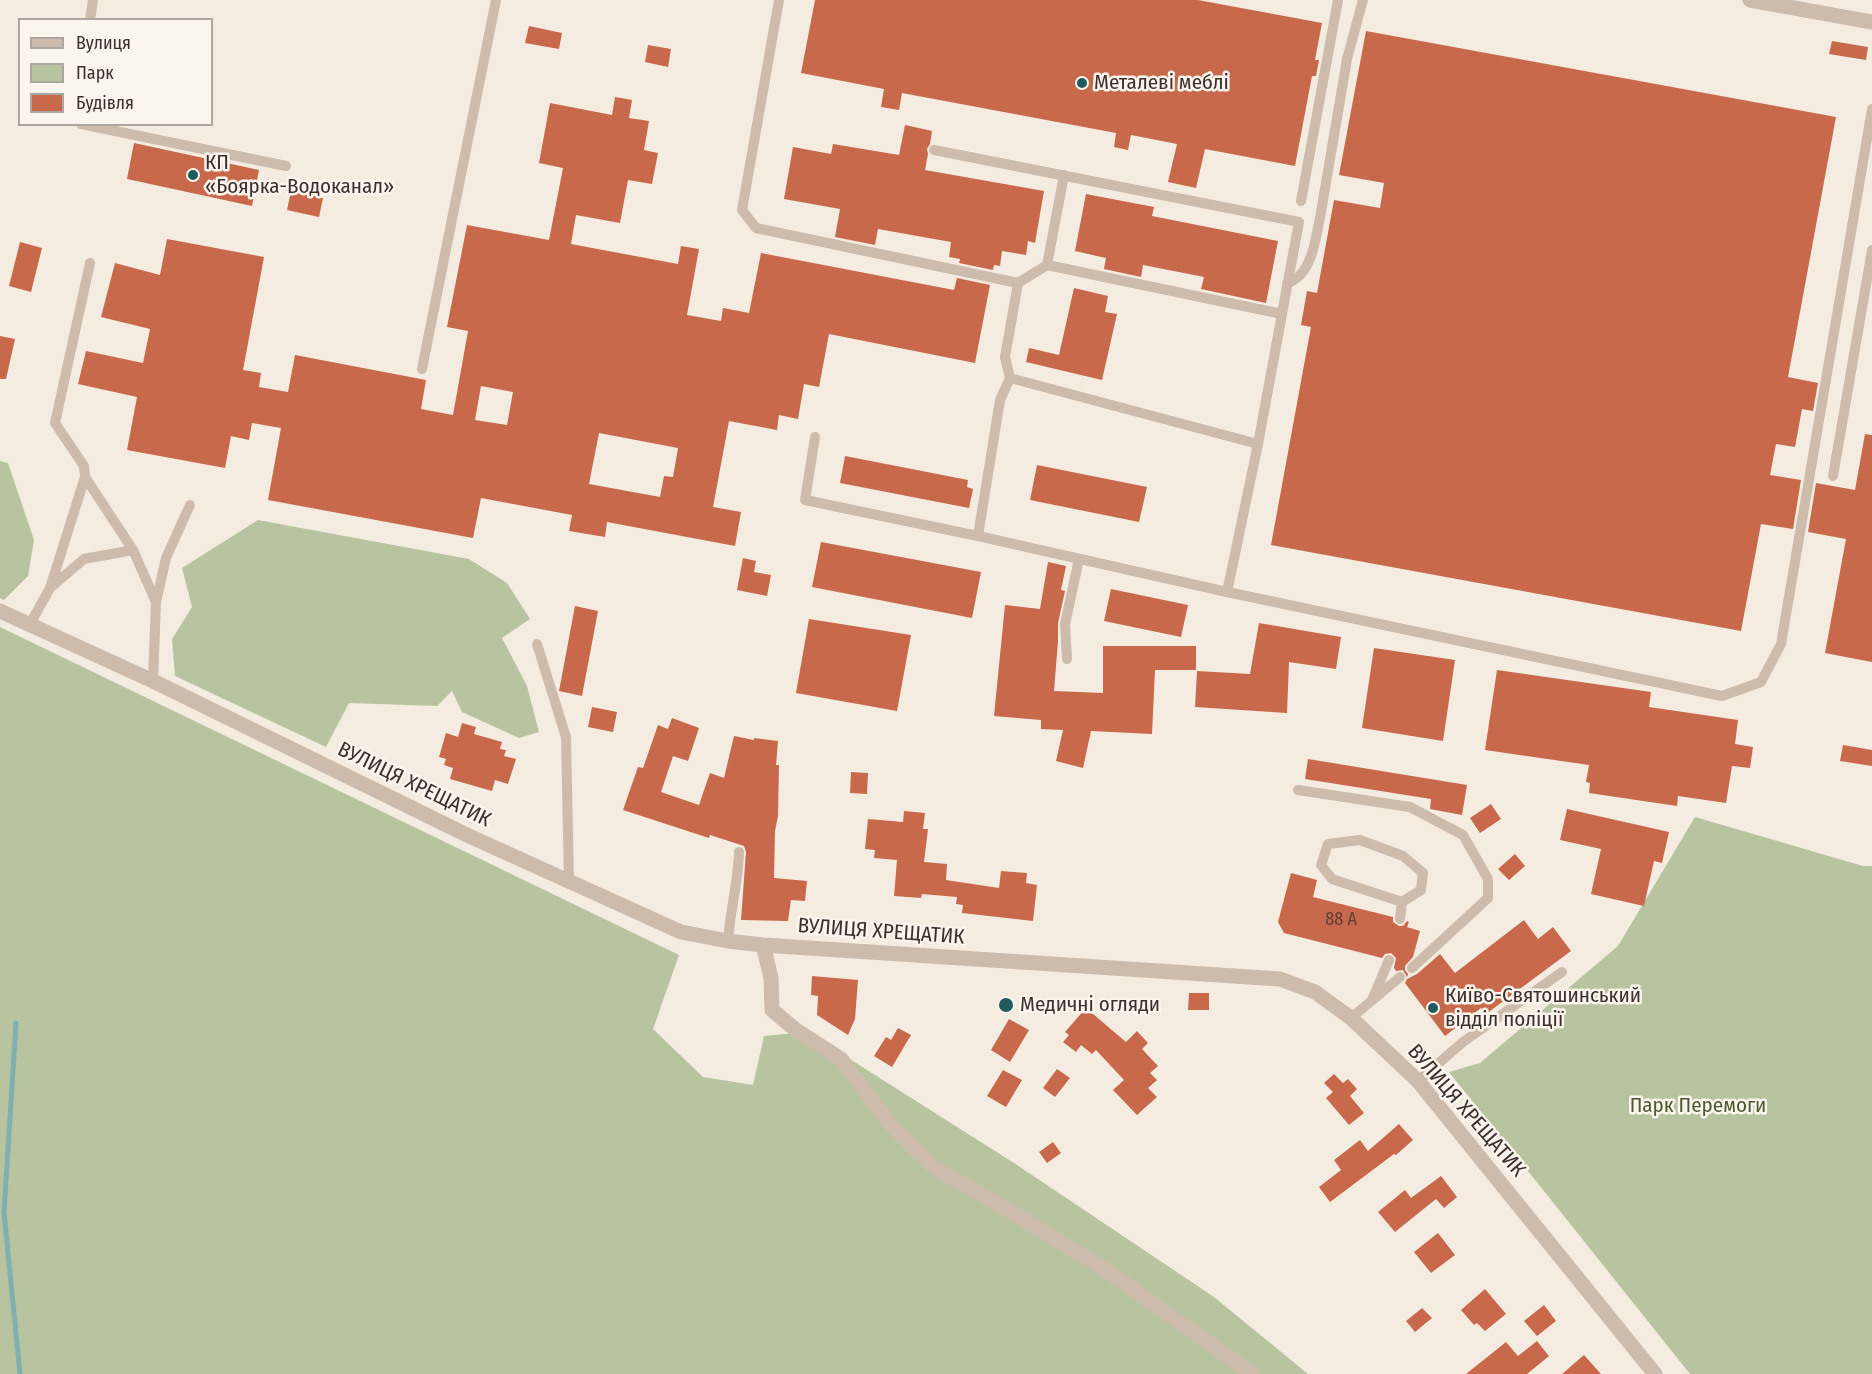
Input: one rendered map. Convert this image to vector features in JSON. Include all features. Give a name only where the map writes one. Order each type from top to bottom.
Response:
[{"type":"street","points":[[1750,0],[1815,6],[1872,22]]},
{"type":"street","name":"ВУЛИЦЯ ХРЕЩАТИК","points":[[0,611],[153,681],[458,831],[681,932],[728,942],[763,945],[1280,979],[1316,992],[1351,1018],[1418,1081],[1655,1374]]},
{"type":"street","points":[[763,945],[771,978],[772,1010],[796,1030],[841,1059],[889,1123],[935,1168],[1103,1268],[1253,1374]]},
{"type":"lane","points":[[90,18],[93,0]]},
{"type":"lane","points":[[422,369],[496,0]]},
{"type":"lane","points":[[779,0],[742,210],[756,228],[1018,282],[1047,265],[1282,314]]},
{"type":"lane","points":[[1301,201],[1338,0]]},
{"type":"lane","points":[[1287,282],[1295,280],[1302,274],[1314,243],[1347,59],[1363,0]]},
{"type":"lane","points":[[815,437],[805,500],[1722,696],[1761,682],[1781,644],[1872,109]]},
{"type":"lane","points":[[91,126],[286,166]]},
{"type":"lane","points":[[934,150],[1299,222],[1258,444],[1227,592]]},
{"type":"lane","points":[[1047,265],[1064,175]]},
{"type":"lane","points":[[1833,476],[1872,250]]},
{"type":"lane","points":[[30,624],[50,588],[84,477],[84,466],[55,423],[90,263]]},
{"type":"lane","points":[[978,536],[1000,400],[1010,378],[1005,357],[1018,282]]},
{"type":"lane","points":[[1010,378],[1258,444]]},
{"type":"lane","points":[[84,477],[133,550],[156,602]]},
{"type":"lane","points":[[153,681],[156,602],[166,558],[190,505]]},
{"type":"lane","points":[[50,588],[84,560],[133,550]]},
{"type":"lane","points":[[1067,659],[1065,624],[1079,559]]},
{"type":"lane","points":[[537,644],[566,738],[569,882]]},
{"type":"lane","points":[[1298,790],[1410,807],[1463,835],[1488,879],[1488,898],[1412,968]]},
{"type":"lane","points":[[1360,840],[1403,856],[1423,873],[1421,890],[1402,902],[1332,879],[1321,865],[1328,844],[1360,840]]},
{"type":"lane","points":[[728,942],[729,922],[739,877],[740,852]]},
{"type":"lane","points":[[1400,919],[1402,902]]},
{"type":"lane","points":[[1371,1001],[1389,960]]},
{"type":"lane","points":[[1418,1081],[1463,1042],[1562,972]]},
{"type":"lane","points":[[1351,1018],[1400,976]]},
{"type":"green space","points":[[0,461],[8,463],[34,540],[28,576],[4,600],[0,598]]},
{"type":"green space","points":[[258,520],[469,559],[507,583],[530,619],[502,638],[527,686],[539,732],[519,738],[462,712],[452,691],[437,706],[349,703],[326,747],[175,676],[172,639],[192,607],[182,568]]},
{"type":"green space","points":[[0,627],[679,955],[653,1029],[703,1077],[753,1085],[764,1036],[807,1032],[1014,1163],[1214,1297],[1308,1374],[0,1374]]},
{"type":"green space","name":"Парк Перемоги","points":[[1695,817],[1863,866],[1872,866],[1872,1374],[1690,1374],[1449,1072],[1480,1063],[1618,946]]},
{"type":"building","name":"Металеві меблі","points":[[815,0],[1198,0],[1322,23],[1315,60],[1319,60],[1316,76],[1312,76],[1295,166],[1205,149],[1196,188],[1168,182],[1177,144],[1131,135],[1128,150],[1114,147],[1116,133],[902,93],[899,110],[881,107],[884,89],[801,73]]},
{"type":"building","points":[[529,26],[562,33],[559,49],[525,43]]},
{"type":"building","points":[[1366,31],[1836,117],[1788,377],[1818,383],[1813,411],[1802,409],[1795,447],[1776,444],[1770,475],[1801,480],[1793,529],[1761,524],[1741,631],[1271,545],[1311,327],[1301,325],[1307,291],[1317,293],[1334,200],[1380,208],[1384,183],[1339,175]]},
{"type":"building","points":[[1832,41],[1868,47],[1866,60],[1829,54]]},
{"type":"building","points":[[648,45],[671,49],[668,67],[645,62]]},
{"type":"building","points":[[615,97],[632,100],[629,118],[649,121],[644,150],[658,153],[652,184],[628,180],[620,223],[576,215],[571,244],[678,264],[681,246],[699,249],[687,315],[721,321],[723,308],[749,313],[761,253],[954,290],[957,278],[990,285],[975,363],[829,334],[819,387],[804,384],[798,419],[779,415],[777,430],[729,421],[713,507],[741,512],[735,546],[607,522],[605,537],[569,531],[572,515],[481,498],[473,538],[268,500],[281,428],[252,423],[249,440],[231,436],[225,468],[127,450],[137,397],[78,384],[86,351],[143,363],[150,329],[101,317],[115,263],[160,275],[167,239],[264,257],[243,370],[261,373],[259,387],[288,392],[295,355],[426,380],[421,409],[453,415],[468,331],[447,327],[467,225],[549,240],[563,168],[539,163],[550,103],[612,115]],"holes":[[[481,386],[513,392],[507,425],[475,420]],[[599,433],[678,448],[673,477],[664,476],[660,497],[589,484]]]},
{"type":"building","points":[[905,125],[932,131],[925,170],[1044,191],[1035,243],[1028,241],[1026,255],[1002,251],[1000,266],[994,265],[993,270],[959,263],[960,259],[949,257],[951,242],[878,229],[875,245],[835,237],[840,209],[784,199],[793,147],[831,154],[833,144],[899,155]]},
{"type":"building","name":"КП «Боярка-Водоканал»","points":[[134,143],[259,170],[252,206],[127,179]]},
{"type":"building","points":[[291,191],[323,198],[319,217],[287,210]]},
{"type":"building","points":[[1086,194],[1154,207],[1152,216],[1278,241],[1266,303],[1201,289],[1204,277],[1143,265],[1141,277],[1104,269],[1106,258],[1075,251]]},
{"type":"building","points":[[20,242],[42,248],[31,292],[9,286]]},
{"type":"building","points":[[1074,288],[1108,296],[1105,312],[1117,314],[1102,380],[1026,362],[1029,348],[1059,355]]},
{"type":"building","points":[[0,336],[15,339],[6,379],[0,379]]},
{"type":"building","points":[[1865,434],[1872,435],[1872,662],[1825,653],[1846,539],[1808,532],[1816,483],[1855,490]]},
{"type":"building","points":[[845,456],[968,480],[967,487],[973,489],[969,508],[840,483]]},
{"type":"building","points":[[1037,465],[1147,487],[1139,522],[1030,500]]},
{"type":"building","points":[[821,542],[981,572],[972,618],[812,587]]},
{"type":"building","points":[[743,558],[756,561],[754,572],[771,575],[767,596],[737,590]]},
{"type":"building","points":[[1048,562],[1066,566],[1061,590],[1065,591],[1058,623],[1054,691],[1103,693],[1103,646],[1196,646],[1196,670],[1155,670],[1152,734],[1091,731],[1083,768],[1056,761],[1063,730],[1041,729],[1041,720],[994,716],[1005,605],[1040,609]]},
{"type":"building","points":[[1111,589],[1188,605],[1181,637],[1104,621]]},
{"type":"building","points":[[575,606],[598,611],[582,696],[559,691]]},
{"type":"building","points":[[809,619],[911,635],[897,711],[796,693]]},
{"type":"building","points":[[1259,623],[1341,637],[1336,669],[1289,662],[1287,713],[1195,707],[1197,671],[1250,674]]},
{"type":"building","points":[[1374,648],[1455,660],[1443,741],[1362,728]]},
{"type":"building","points":[[1497,670],[1651,692],[1649,707],[1738,720],[1735,744],[1753,747],[1750,768],[1732,766],[1726,803],[1678,796],[1677,806],[1589,793],[1590,783],[1586,782],[1589,765],[1485,750]]},
{"type":"building","points":[[592,707],[617,712],[613,732],[588,727]]},
{"type":"building","points":[[672,718],[699,728],[688,761],[673,756],[661,792],[699,805],[710,773],[724,778],[734,736],[778,741],[776,765],[779,765],[778,816],[775,831],[774,878],[807,881],[805,901],[791,900],[788,921],[741,920],[746,852],[744,846],[710,835],[709,838],[623,810],[638,767],[643,768],[658,725],[668,729]]},
{"type":"building","points":[[462,723],[476,727],[474,734],[502,742],[500,749],[506,750],[504,756],[516,759],[508,784],[495,780],[492,791],[450,779],[453,768],[444,765],[446,759],[439,757],[446,733],[458,737]]},
{"type":"building","points":[[1843,745],[1872,750],[1872,766],[1840,761]]},
{"type":"building","points":[[1308,759],[1467,785],[1462,815],[1430,809],[1431,799],[1305,779]]},
{"type":"building","points":[[851,772],[868,773],[867,794],[850,793]]},
{"type":"building","points":[[1491,804],[1501,819],[1480,833],[1470,818]]},
{"type":"building","points":[[1567,809],[1669,832],[1662,863],[1654,861],[1644,906],[1591,894],[1601,849],[1560,840]]},
{"type":"building","points":[[904,811],[925,813],[923,829],[928,829],[924,862],[947,864],[946,880],[999,888],[1001,871],[1027,873],[1026,883],[1037,885],[1033,921],[962,913],[963,905],[956,904],[957,897],[922,894],[921,898],[894,896],[897,860],[874,858],[875,850],[865,849],[868,819],[903,822]]},
{"type":"building","points":[[1515,854],[1525,866],[1509,880],[1498,869]]},
{"type":"building","points":[[1291,873],[1317,880],[1313,897],[1393,917],[1393,922],[1399,926],[1403,926],[1407,921],[1409,922],[1407,927],[1420,931],[1413,957],[1405,966],[1407,977],[1403,970],[1396,971],[1394,968],[1396,958],[1391,953],[1385,954],[1382,958],[1284,933],[1278,922]]},
{"type":"building","points":[[1524,920],[1538,939],[1553,927],[1571,951],[1486,1014],[1481,1008],[1445,1036],[1405,983],[1407,979],[1417,974],[1440,954],[1455,973]]},
{"type":"building","points":[[812,976],[858,980],[855,1019],[848,1035],[817,1015],[818,996],[811,995]]},
{"type":"building","points":[[1189,993],[1209,993],[1209,1010],[1188,1010]]},
{"type":"building","points":[[1086,1008],[1126,1042],[1137,1031],[1148,1043],[1142,1049],[1158,1066],[1150,1073],[1157,1080],[1148,1088],[1157,1097],[1137,1115],[1113,1090],[1124,1080],[1096,1050],[1092,1054],[1081,1045],[1076,1052],[1063,1042],[1069,1035],[1065,1032]]},
{"type":"building","points":[[1009,1019],[1029,1030],[1010,1062],[991,1050]]},
{"type":"building","points":[[898,1028],[911,1035],[892,1067],[874,1056],[886,1037],[891,1040]]},
{"type":"building","points":[[1057,1069],[1070,1078],[1055,1097],[1043,1088]]},
{"type":"building","points":[[1003,1070],[1022,1080],[1006,1107],[987,1096]]},
{"type":"building","points":[[1334,1074],[1343,1083],[1348,1079],[1357,1089],[1350,1096],[1364,1113],[1349,1125],[1326,1098],[1333,1092],[1324,1083]]},
{"type":"building","points":[[1399,1124],[1413,1140],[1396,1155],[1394,1154],[1330,1202],[1319,1187],[1341,1170],[1334,1160],[1360,1140],[1368,1151]]},
{"type":"building","points":[[1053,1142],[1061,1153],[1047,1163],[1039,1152]]},
{"type":"building","points":[[1441,1176],[1457,1197],[1444,1208],[1436,1199],[1395,1232],[1378,1212],[1405,1190],[1411,1198]]},
{"type":"building","points":[[1438,1233],[1455,1255],[1431,1273],[1414,1252]]},
{"type":"building","points":[[1485,1289],[1506,1314],[1485,1331],[1477,1323],[1474,1325],[1461,1310]]},
{"type":"building","points":[[1544,1305],[1556,1321],[1537,1336],[1524,1321]]},
{"type":"building","points":[[1422,1308],[1432,1318],[1415,1332],[1406,1321]]},
{"type":"building","points":[[1537,1341],[1549,1356],[1527,1374],[1466,1374],[1506,1342],[1518,1356]]},
{"type":"building","points":[[1584,1355],[1601,1374],[1562,1374]]},
{"type":"waterway","points":[[16,1023],[4,1212],[20,1374]]},
{"type":"place","name":"Металеві меблі","points":[[1082,83]]},
{"type":"place","name":"КП «Боярка-Водоканал»","points":[[193,175]]},
{"type":"place","name":"Медичні огляди","points":[[1006,1005]]},
{"type":"place","name":"Київо-Святошинський відділ поліції","points":[[1433,1008]]}]
